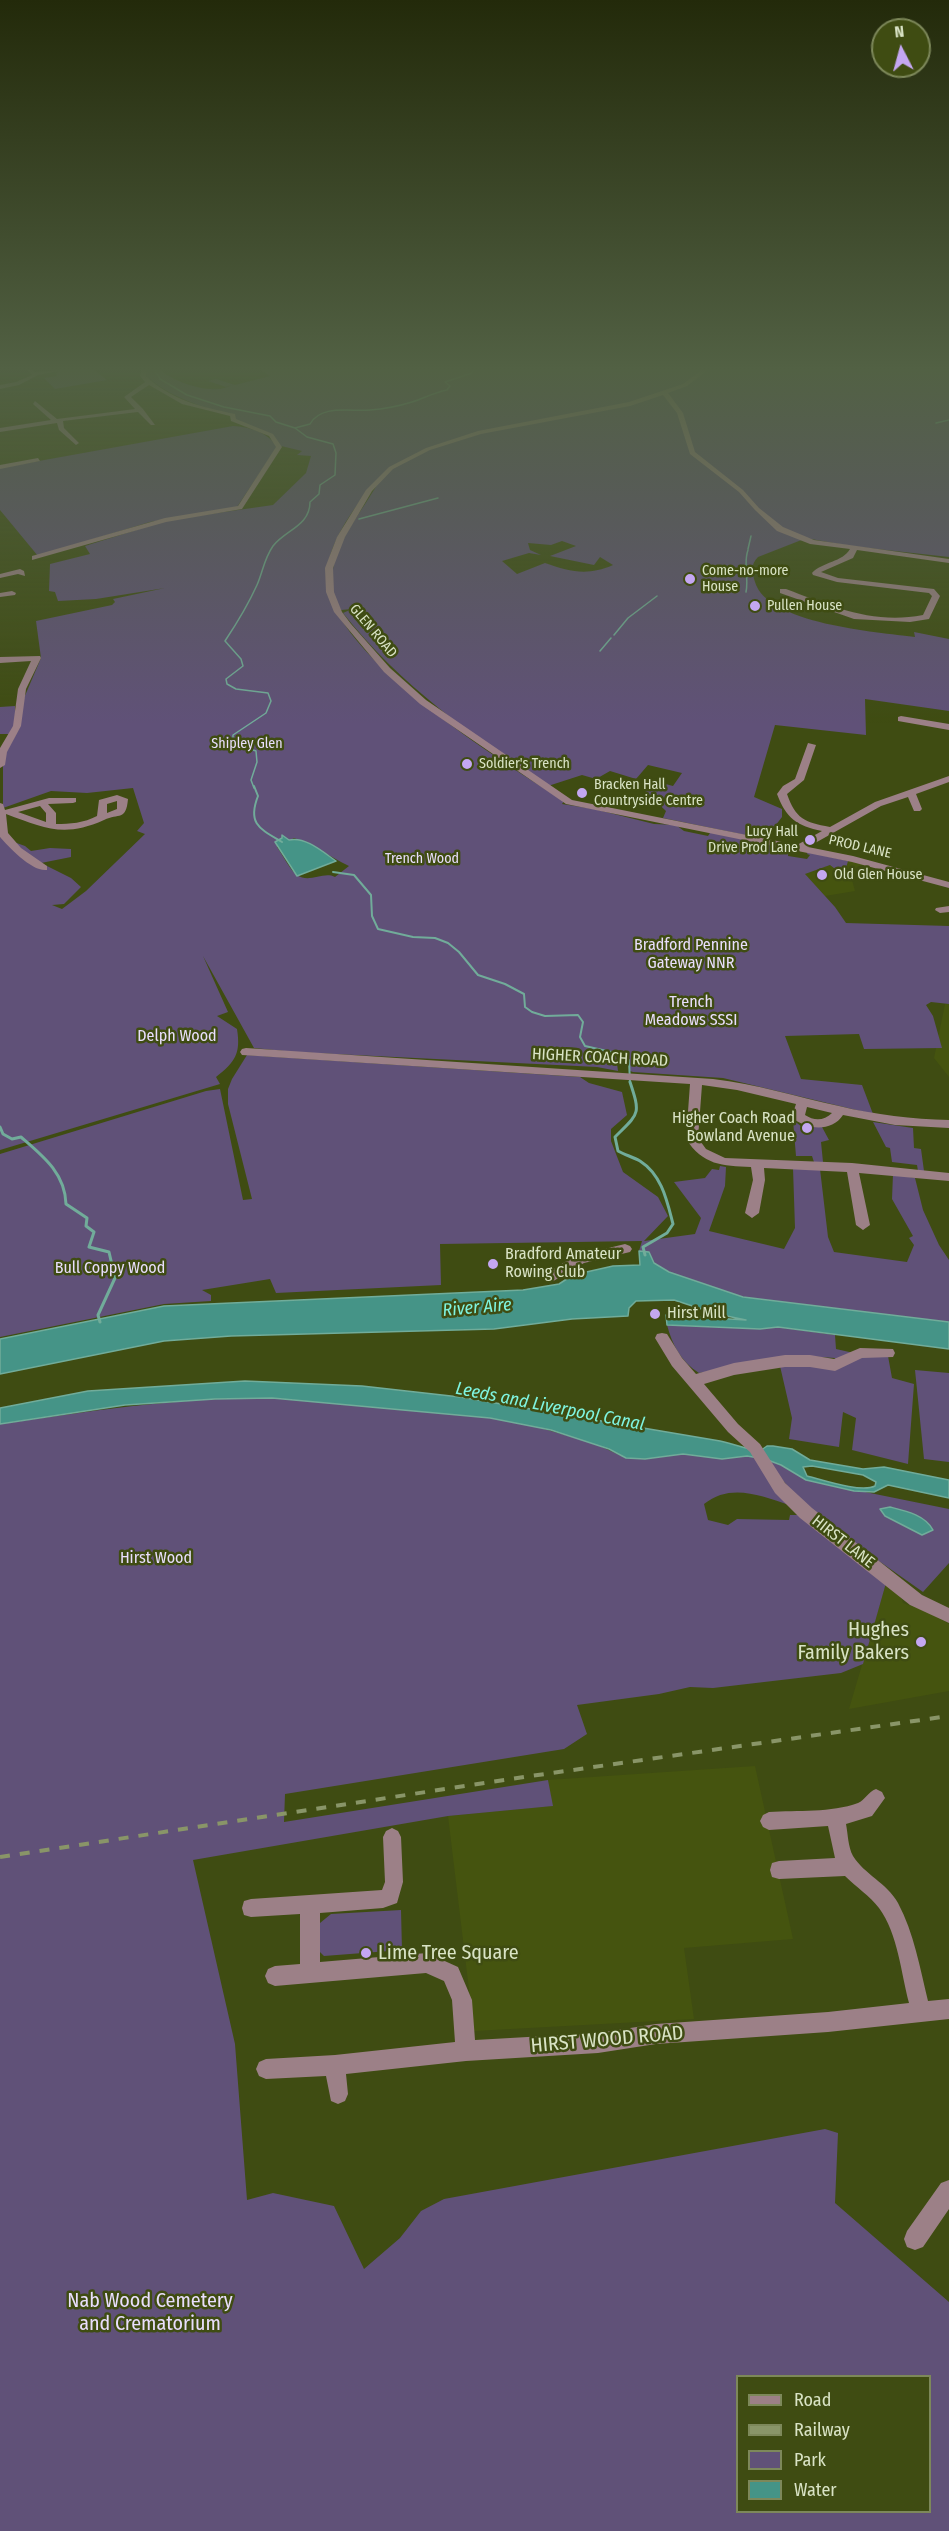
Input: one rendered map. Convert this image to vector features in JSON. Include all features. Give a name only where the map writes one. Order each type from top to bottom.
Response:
[{"type":"street","points":[[36,558],[165,520],[240,508],[253,488]]},
{"type":"street","name":"GLEN ROAD","points":[[371,488],[340,537],[330,568],[330,592],[348,626],[387,670],[423,702],[569,802],[799,848]]},
{"type":"street","points":[[737,488],[771,522],[792,535],[813,542],[949,561]]},
{"type":"street","points":[[783,591],[854,617],[910,620],[926,617],[936,596],[931,591],[847,582],[816,573],[849,556],[854,548]]},
{"type":"street","points":[[0,576],[20,571],[22,574]]},
{"type":"street","points":[[0,660],[37,658],[22,689],[18,702],[17,726],[2,752],[0,765]]},
{"type":"street","points":[[901,719],[949,727]]},
{"type":"street","points":[[811,745],[799,780],[786,788],[782,794],[789,815],[799,822],[830,830]]},
{"type":"street","points":[[799,848],[878,804],[949,779]]},
{"type":"street","points":[[911,792],[917,809]]},
{"type":"street","points":[[3,810],[49,801],[73,800]]},
{"type":"street","points":[[43,804],[51,813],[51,827]]},
{"type":"street","points":[[3,810],[51,827],[95,822],[102,817]]},
{"type":"street","points":[[3,810],[3,834],[17,850],[43,868]]},
{"type":"street","name":"PROD LANE","points":[[799,848],[915,874],[949,885]]},
{"type":"street","name":"HIGHER COACH ROAD","points":[[246,1052],[696,1081],[735,1086],[802,1103],[798,1116],[811,1123],[831,1122],[836,1119],[839,1112],[894,1121],[949,1124]]},
{"type":"street","points":[[696,1081],[692,1139],[707,1155],[723,1162],[852,1167],[949,1177]]},
{"type":"street","points":[[752,1213],[759,1180],[758,1164]]},
{"type":"street","points":[[852,1167],[863,1224]]},
{"type":"street","points":[[550,1278],[580,1259],[625,1249]]},
{"type":"street","name":"HIRST LANE","points":[[662,1338],[677,1362],[759,1455],[780,1488],[806,1513],[916,1600],[949,1616]]},
{"type":"street","points":[[693,1381],[734,1369],[785,1361],[810,1360],[835,1365],[860,1353],[888,1353]]},
{"type":"street","points":[[769,1821],[836,1817],[866,1810],[876,1798]]},
{"type":"street","points":[[836,1817],[845,1858],[849,1866],[891,1909],[921,2013]]},
{"type":"street","points":[[251,1908],[383,1899],[390,1896],[394,1882],[392,1837]]},
{"type":"street","points":[[779,1870],[849,1866]]},
{"type":"street","points":[[310,1904],[310,1973]]},
{"type":"street","points":[[275,1976],[427,1963],[451,1974],[462,2000],[466,2051]]},
{"type":"street","name":"HIRST WOOD ROAD","points":[[266,2069],[335,2065],[466,2051],[598,2043],[656,2034],[828,2022],[949,2009]]},
{"type":"street","points":[[335,2065],[338,2094]]},
{"type":"street","points":[[915,2239],[949,2192]]},
{"type":"shaded area","points":[[844,860],[864,864],[857,867],[851,876],[855,891],[825,896],[804,874]]},
{"type":"shaded area","points":[[945,1004],[949,1004],[949,1077],[934,1058]]},
{"type":"shaded area","points":[[886,1583],[902,1599],[903,1603],[926,1611],[949,1624],[949,1691],[849,1709]]},
{"type":"shaded area","points":[[755,1766],[793,1939],[684,1948],[694,2019],[474,2031],[448,1816],[552,1806],[548,1780]]},
{"type":"green space","points":[[0,488],[250,488],[237,507],[150,522],[38,556],[0,510]]},
{"type":"green space","points":[[290,488],[370,488],[342,528],[331,554],[327,580],[336,610],[357,641],[388,673],[424,704],[463,734],[564,801],[562,804],[594,809],[654,824],[676,825],[684,831],[708,836],[710,833],[716,833],[789,847],[788,856],[807,859],[810,855],[807,854],[808,852],[848,861],[846,868],[839,872],[830,865],[805,874],[835,907],[846,923],[949,926],[949,1004],[931,1002],[926,1005],[933,1016],[942,1048],[864,1049],[859,1034],[785,1036],[801,1079],[862,1085],[873,1114],[723,1078],[633,1072],[630,1071],[629,1061],[618,1054],[616,1056],[618,1071],[597,1067],[254,1048],[203,956],[228,1012],[217,1016],[237,1029],[237,1051],[228,1067],[216,1077],[220,1084],[0,1150],[0,837],[25,846],[31,851],[50,848],[71,849],[71,857],[41,863],[71,878],[81,887],[64,904],[52,905],[62,909],[86,891],[145,834],[137,831],[144,823],[133,788],[87,793],[51,791],[3,808],[3,758],[20,727],[24,698],[41,658],[36,621],[112,605],[115,602],[113,599],[165,588],[96,599],[58,601],[55,592],[49,591],[50,564],[90,554],[85,546],[168,520],[273,505]],"holes":[[[294,838],[349,866],[335,877],[326,875],[306,878],[297,875],[277,847]]]},
{"type":"green space","points":[[375,488],[949,488],[949,557],[850,546],[800,537],[804,539],[758,557],[752,569],[755,582],[764,596],[780,608],[801,617],[851,628],[915,637],[914,632],[949,639],[949,711],[865,699],[866,735],[775,725],[754,797],[782,809],[782,817],[765,839],[663,818],[666,811],[644,790],[643,784],[647,779],[673,786],[682,773],[648,765],[636,779],[610,771],[596,779],[582,775],[548,786],[438,708],[388,663],[343,613],[352,609],[341,610],[334,593],[332,576],[335,560],[350,528]],"holes":[[[562,541],[576,546],[550,556],[594,565],[600,557],[613,565],[595,571],[579,572],[545,563],[517,574],[502,561],[529,553],[541,555],[530,550],[528,543],[551,545]]]},
{"type":"green space","points":[[15,706],[15,725],[11,734],[0,734],[0,707]]},
{"type":"green space","name":"Bull Coppy Wood","points":[[247,1055],[580,1077],[589,1083],[622,1092],[627,1115],[611,1129],[611,1141],[623,1172],[658,1197],[668,1216],[644,1241],[695,1234],[701,1218],[674,1182],[705,1178],[712,1169],[719,1170],[720,1166],[726,1167],[725,1186],[709,1231],[784,1249],[795,1228],[793,1168],[820,1169],[828,1237],[834,1252],[907,1262],[914,1245],[909,1238],[913,1236],[892,1199],[893,1174],[915,1178],[923,1210],[939,1245],[949,1260],[949,1322],[743,1297],[669,1272],[654,1263],[649,1252],[639,1251],[642,1241],[440,1244],[441,1285],[276,1293],[270,1279],[202,1290],[211,1295],[211,1301],[164,1304],[0,1337],[0,1154],[206,1091],[220,1089],[243,1200],[252,1199],[228,1104],[228,1089]]},
{"type":"green space","points":[[793,1120],[802,1127],[822,1127],[829,1140],[821,1142],[823,1162],[814,1162],[812,1156],[796,1156]]},
{"type":"green space","points":[[873,1122],[913,1128],[914,1148],[921,1149],[924,1171],[918,1171],[917,1165],[892,1162],[890,1148],[886,1147]]},
{"type":"green space","points":[[667,1325],[760,1329],[778,1327],[835,1335],[836,1349],[867,1356],[888,1356],[892,1378],[914,1384],[908,1464],[852,1450],[856,1418],[843,1412],[839,1447],[789,1439],[792,1418],[780,1366],[838,1366],[835,1358],[806,1356],[699,1373],[687,1364],[678,1352]]},
{"type":"green space","points":[[915,1370],[949,1373],[949,1462],[924,1459]]},
{"type":"green space","points":[[272,1398],[456,1413],[523,1423],[593,1443],[626,1458],[645,1459],[683,1454],[756,1457],[789,1505],[745,1493],[724,1494],[704,1504],[708,1520],[728,1525],[737,1519],[789,1520],[790,1515],[800,1515],[886,1583],[863,1664],[841,1673],[713,1688],[690,1687],[659,1694],[577,1705],[587,1734],[564,1749],[285,1794],[284,1822],[548,1780],[553,1806],[448,1816],[193,1860],[235,2044],[247,2200],[273,2193],[334,2206],[364,2269],[400,2238],[421,2211],[444,2199],[825,2129],[838,2133],[835,2203],[949,2302],[949,2531],[0,2531],[0,1424],[68,1414],[203,1400]]},
{"type":"green space","points":[[765,1459],[781,1465],[806,1480],[949,1509],[949,1563],[923,1592],[832,1528],[795,1495]]},
{"type":"green space","points":[[401,1910],[402,1950],[324,1956],[319,1951],[320,1923],[331,1914]]},
{"type":"water","points":[[282,835],[289,840],[301,840],[320,849],[336,861],[297,876],[275,842],[282,838]]},
{"type":"water","name":"River Aire","points":[[639,1251],[649,1252],[654,1263],[669,1272],[743,1297],[949,1322],[949,1349],[778,1327],[760,1329],[667,1325],[666,1315],[746,1320],[717,1314],[674,1300],[636,1301],[629,1308],[628,1316],[572,1319],[494,1329],[231,1336],[164,1341],[0,1374],[0,1339],[164,1306],[523,1290],[559,1284],[573,1275],[613,1266],[640,1265]]},
{"type":"water","points":[[245,1381],[362,1386],[460,1397],[720,1441],[760,1451],[767,1446],[792,1449],[810,1460],[863,1469],[884,1467],[949,1480],[949,1498],[888,1485],[874,1492],[854,1491],[806,1480],[781,1465],[747,1456],[722,1459],[683,1454],[645,1459],[626,1458],[609,1449],[551,1430],[490,1418],[272,1398],[125,1405],[0,1424],[0,1408],[88,1391]],"holes":[[[812,1466],[863,1475],[876,1482],[875,1486],[861,1488],[832,1483],[807,1476],[803,1467]]]},
{"type":"water","points":[[890,1507],[920,1517],[933,1530],[922,1535],[885,1516],[880,1509]]},
{"type":"waterway","points":[[254,788],[251,780],[257,762],[256,751],[239,745],[233,739],[233,735],[266,713],[271,701],[268,693],[236,689],[227,684],[226,679],[243,666],[241,659],[225,641],[250,600],[273,546],[306,517],[310,502],[319,494],[320,488]]},
{"type":"waterway","points":[[359,519],[438,498]]},
{"type":"waterway","points":[[748,549],[751,536]]},
{"type":"waterway","points":[[746,592],[748,550]]},
{"type":"waterway","points":[[614,635],[628,618],[657,596]]},
{"type":"waterway","points":[[600,651],[611,638]]},
{"type":"waterway","points":[[254,786],[258,796],[255,805],[255,819],[262,829],[282,842]]},
{"type":"waterway","points":[[333,872],[354,875],[371,895],[372,916],[378,929],[413,937],[435,938],[448,943],[459,952],[478,975],[505,984],[524,994],[525,1007],[532,1012],[545,1016],[578,1015],[583,1022],[580,1037],[585,1046],[620,1054],[629,1060],[630,1083]]},
{"type":"waterway","points":[[630,1082],[636,1101],[636,1113],[615,1137],[618,1151],[640,1161],[654,1174],[659,1181],[673,1224],[667,1233],[643,1247],[645,1255]]},
{"type":"waterway","points":[[0,1127],[3,1134],[12,1139],[21,1137],[51,1166],[62,1183],[66,1204],[87,1218],[86,1226],[94,1232],[89,1247],[109,1252],[115,1278],[98,1315],[100,1322]]},
{"type":"railway","points":[[0,1857],[524,1777],[949,1716]]},
{"type":"place","name":"Come-no-more House","points":[[690,579]]},
{"type":"place","name":"Pullen House","points":[[755,606]]},
{"type":"place","name":"Soldier's Trench","points":[[467,764]]},
{"type":"place","name":"Bracken Hall Countryside Centre","points":[[582,793]]},
{"type":"place","name":"Lucy Hall Drive Prod Lane","points":[[810,840]]},
{"type":"place","name":"Old Glen House","points":[[822,875]]},
{"type":"place","name":"Higher Coach Road Bowland Avenue","points":[[807,1128]]},
{"type":"place","name":"Bradford Amateur Rowing Club","points":[[493,1264]]},
{"type":"place","name":"Hirst Mill","points":[[655,1314]]},
{"type":"place","name":"Hughes Family Bakers","points":[[921,1642]]},
{"type":"place","name":"Lime Tree Square","points":[[366,1953]]},
{"type":"park label","name":"Shipley Glen","points":[[247,744]]},
{"type":"park label","name":"Trench Wood","points":[[422,859]]},
{"type":"park label","name":"Bradford Pennine Gateway NNR","points":[[691,955]]},
{"type":"park label","name":"Trench Meadows SSSI","points":[[691,1012]]},
{"type":"park label","name":"Delph Wood","points":[[177,1037]]},
{"type":"park label","name":"Hirst Wood","points":[[156,1559]]},
{"type":"park label","name":"Nab Wood Cemetery and Crematorium","points":[[150,2312]]},
{"type":"water label","name":"Leeds and Liverpool Canal","points":[[550,1407]]}]
